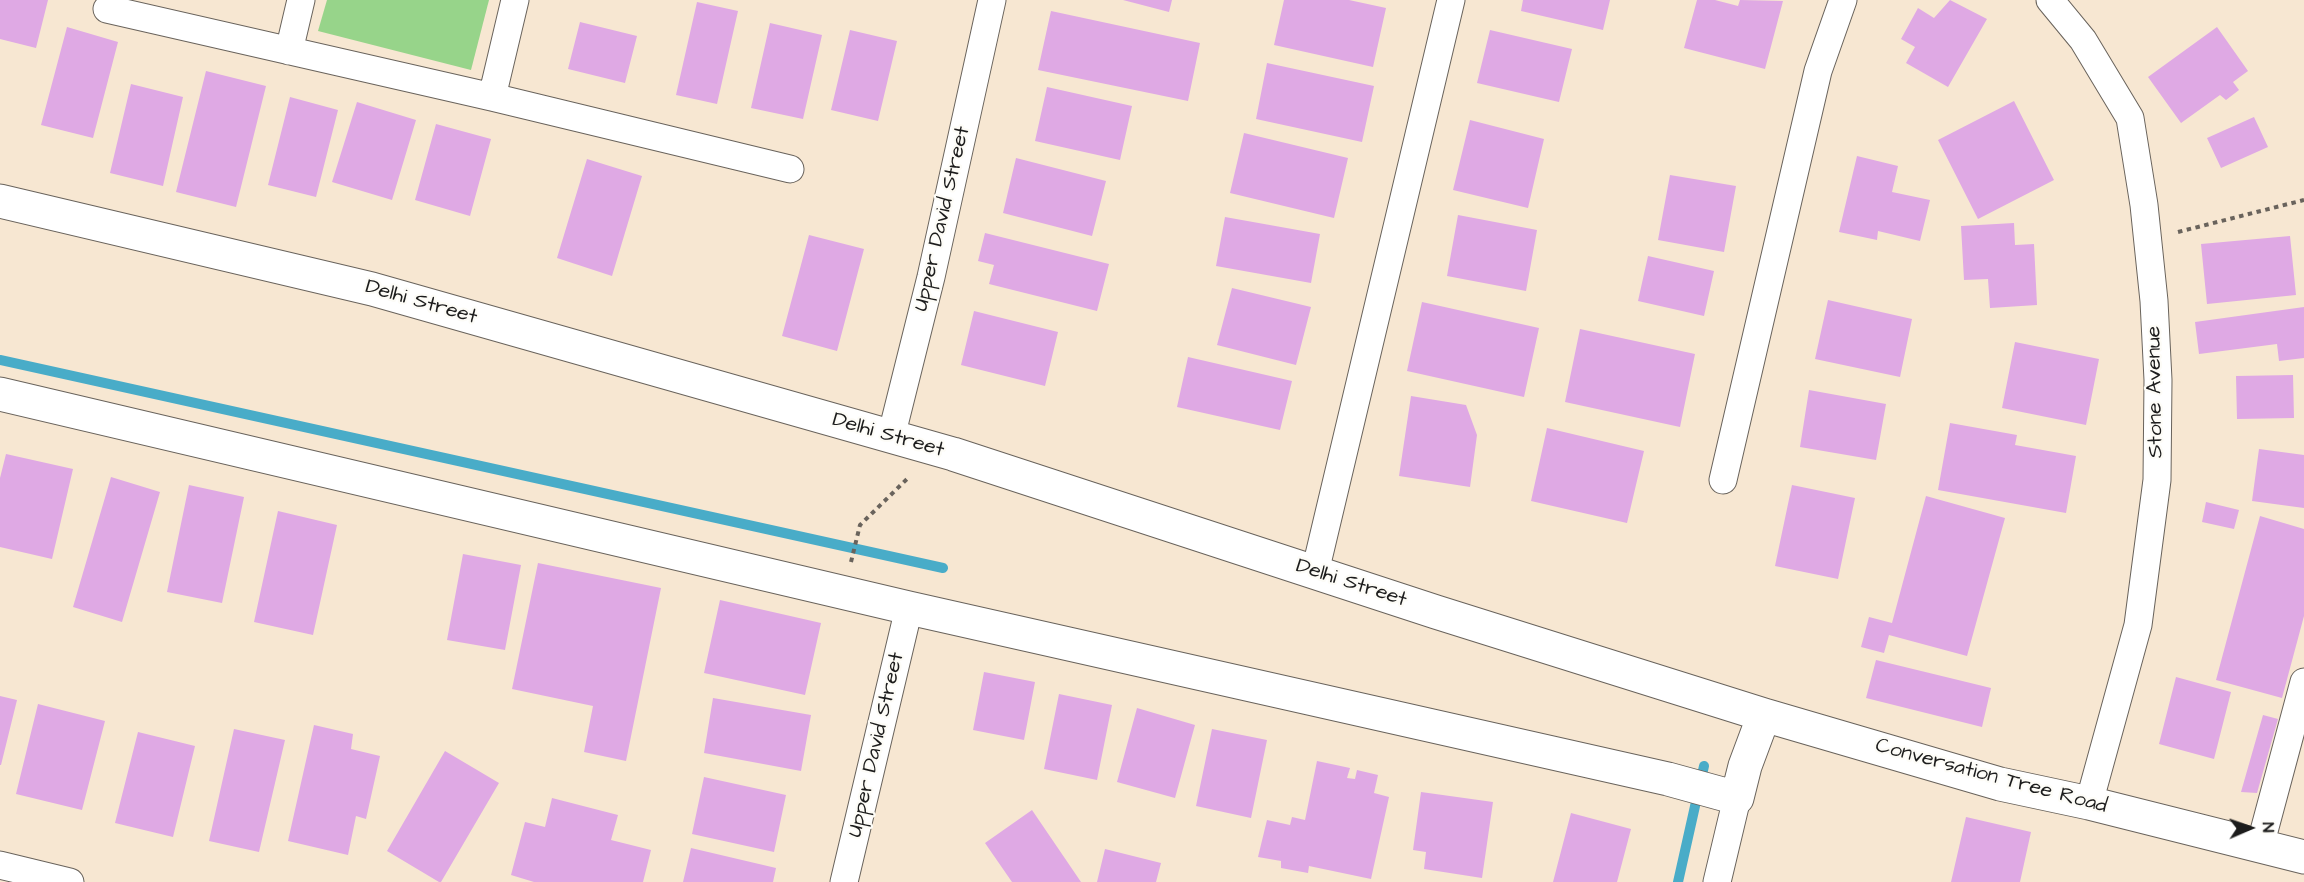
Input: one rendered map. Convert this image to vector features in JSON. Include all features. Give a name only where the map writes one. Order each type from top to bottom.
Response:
[{"type":"street","points":[[289,51],[301,0]]},
{"type":"street","points":[[492,97],[515,0]]},
{"type":"street","name":"Upper David Street","points":[[905,441],[931,277],[992,0]]},
{"type":"street","points":[[1314,572],[1451,0]]},
{"type":"street","points":[[1723,480],[1818,71],[1843,0]]},
{"type":"street","name":"Stone Avenue","points":[[2050,0],[2083,40],[2130,118],[2148,240],[2158,380],[2157,480],[2138,625],[2089,803]]},
{"type":"street","points":[[107,9],[492,97],[790,169]]},
{"type":"street","name":"Delhi Street","points":[[0,201],[372,289],[953,454],[1764,715]]},
{"type":"street","points":[[0,394],[843,593],[1668,779],[1727,795]]},
{"type":"street","name":"Upper David Street","points":[[844,882],[909,608]]},
{"type":"street","points":[[2260,846],[2304,682]]},
{"type":"street","points":[[1717,882],[1727,795],[1745,766],[1764,715]]},
{"type":"street","name":"Conversation Tree Road","points":[[1764,715],[2000,784],[2089,803],[2304,857]]},
{"type":"street","points":[[0,865],[70,882]]},
{"type":"path","points":[[2148,240],[2304,200]]},
{"type":"path","points":[[843,593],[860,525],[910,477],[905,441]]},
{"type":"green space","points":[[327,0],[489,0],[471,70],[318,31]]},
{"type":"building","points":[[0,0],[48,0],[36,48],[0,39]]},
{"type":"building","points":[[1123,0],[1172,0],[1169,12]]},
{"type":"building","points":[[1284,0],[1349,0],[1386,8],[1373,67],[1274,45]]},
{"type":"building","points":[[1523,0],[1610,0],[1603,30],[1521,11]]},
{"type":"building","points":[[1697,0],[1715,0],[1738,6],[1740,0],[1783,1],[1765,69],[1684,48]]},
{"type":"building","points":[[1950,0],[1987,19],[1948,87],[1906,63],[1915,47],[1901,39],[1918,8],[1934,18]]},
{"type":"building","points":[[697,2],[738,11],[717,104],[676,95]]},
{"type":"building","points":[[1051,11],[1200,43],[1188,101],[1038,70]]},
{"type":"building","points":[[580,22],[637,36],[625,83],[568,69]]},
{"type":"building","points":[[770,23],[822,35],[803,119],[751,108]]},
{"type":"building","points":[[67,27],[118,42],[93,138],[41,125]]},
{"type":"building","points":[[2217,27],[2248,71],[2233,82],[2239,90],[2226,100],[2220,95],[2181,123],[2148,77]]},
{"type":"building","points":[[850,30],[897,41],[878,121],[831,110]]},
{"type":"building","points":[[1490,30],[1572,49],[1559,102],[1477,83]]},
{"type":"building","points":[[1267,63],[1374,86],[1362,142],[1256,119]]},
{"type":"building","points":[[206,71],[266,86],[236,207],[176,192]]},
{"type":"building","points":[[131,84],[183,97],[163,186],[110,173]]},
{"type":"building","points":[[1047,87],[1132,106],[1120,160],[1035,141]]},
{"type":"building","points":[[290,97],[338,110],[316,197],[268,185]]},
{"type":"building","points":[[2014,101],[2054,180],[1978,219],[1938,140]]},
{"type":"building","points":[[357,102],[416,120],[392,200],[332,182]]},
{"type":"building","points":[[2254,117],[2268,147],[2221,168],[2207,138]]},
{"type":"building","points":[[1470,120],[1544,139],[1528,208],[1453,190]]},
{"type":"building","points":[[436,124],[491,139],[470,216],[415,200]]},
{"type":"building","points":[[1244,133],[1348,158],[1334,218],[1230,193]]},
{"type":"building","points":[[1857,156],[1898,166],[1892,192],[1930,200],[1920,241],[1878,231],[1877,240],[1839,232]]},
{"type":"building","points":[[1016,158],[1106,181],[1092,236],[1003,213]]},
{"type":"building","points":[[587,159],[642,176],[612,276],[557,258]]},
{"type":"building","points":[[1670,175],[1736,186],[1724,252],[1658,240]]},
{"type":"building","points":[[1458,215],[1537,230],[1526,291],[1447,276]]},
{"type":"building","points":[[1225,217],[1320,234],[1311,283],[1216,266]]},
{"type":"building","points":[[2014,223],[2015,245],[2034,244],[2037,305],[1990,308],[1988,279],[1964,280],[1961,226]]},
{"type":"building","points":[[985,233],[1109,264],[1097,311],[989,284],[994,265],[978,261]]},
{"type":"building","points":[[809,235],[864,249],[837,351],[782,336]]},
{"type":"building","points":[[2290,236],[2296,295],[2207,304],[2201,244]]},
{"type":"building","points":[[1648,256],[1714,271],[1704,316],[1638,301]]},
{"type":"building","points":[[1232,288],[1311,307],[1296,365],[1217,345]]},
{"type":"building","points":[[1828,300],[1912,319],[1900,377],[1815,359]]},
{"type":"building","points":[[1422,302],[1539,328],[1524,397],[1407,371]]},
{"type":"building","points":[[2304,307],[2304,358],[2279,361],[2277,344],[2199,354],[2195,322]]},
{"type":"building","points":[[974,311],[1058,332],[1045,386],[961,365]]},
{"type":"building","points":[[1580,329],[1695,354],[1680,427],[1565,402]]},
{"type":"building","points":[[2015,342],[2099,359],[2086,425],[2002,408]]},
{"type":"building","points":[[1188,357],[1292,381],[1280,430],[1177,407]]},
{"type":"building","points":[[2293,375],[2294,418],[2237,419],[2236,376]]},
{"type":"building","points":[[1809,390],[1886,404],[1876,460],[1800,447]]},
{"type":"building","points":[[1411,396],[1466,405],[1477,435],[1470,487],[1399,476]]},
{"type":"building","points":[[1950,423],[2017,435],[2015,445],[2076,456],[2066,513],[1938,490]]},
{"type":"building","points":[[1547,428],[1644,451],[1627,523],[1531,501]]},
{"type":"building","points":[[2259,449],[2304,455],[2304,508],[2252,501]]},
{"type":"building","points":[[6,454],[73,469],[52,559],[0,547],[0,478]]},
{"type":"building","points":[[111,477],[160,492],[122,622],[73,607]]},
{"type":"building","points":[[189,485],[244,497],[222,603],[167,592]]},
{"type":"building","points":[[1792,485],[1855,498],[1838,579],[1775,566]]},
{"type":"building","points":[[1926,496],[2005,518],[1967,656],[1889,635],[1884,653],[1861,647],[1869,617],[1892,623]]},
{"type":"building","points":[[2206,502],[2239,510],[2234,529],[2202,522]]},
{"type":"building","points":[[278,511],[337,525],[313,635],[254,622]]},
{"type":"building","points":[[2260,516],[2304,529],[2304,616],[2282,698],[2216,680]]},
{"type":"building","points":[[463,554],[521,565],[505,650],[447,640]]},
{"type":"building","points":[[538,563],[661,588],[626,761],[584,752],[593,706],[512,689]]},
{"type":"building","points":[[720,600],[821,623],[805,695],[704,673]]},
{"type":"building","points":[[1876,660],[1991,688],[1982,727],[1866,698]]},
{"type":"building","points":[[984,672],[1035,682],[1024,740],[973,730]]},
{"type":"building","points":[[2176,677],[2231,692],[2214,759],[2159,744]]},
{"type":"building","points":[[1059,694],[1112,705],[1097,780],[1044,769]]},
{"type":"building","points":[[0,696],[17,700],[1,765],[0,765]]},
{"type":"building","points":[[713,698],[811,715],[801,771],[704,753]]},
{"type":"building","points":[[38,704],[105,721],[82,810],[16,794]]},
{"type":"building","points":[[1137,708],[1195,725],[1175,798],[1117,782]]},
{"type":"building","points":[[2263,715],[2278,719],[2257,793],[2241,792]]},
{"type":"building","points":[[314,725],[353,734],[351,749],[380,756],[366,819],[356,816],[348,855],[288,841]]},
{"type":"building","points":[[234,729],[285,740],[259,852],[209,841]]},
{"type":"building","points":[[1212,729],[1267,740],[1251,818],[1196,806]]},
{"type":"building","points":[[138,732],[195,746],[173,837],[115,823]]},
{"type":"building","points":[[445,751],[499,783],[439,882],[387,851]]},
{"type":"building","points":[[1317,761],[1350,768],[1347,778],[1355,779],[1357,770],[1378,775],[1374,793],[1389,797],[1371,879],[1309,866],[1308,873],[1281,868],[1281,861],[1258,857],[1267,820],[1290,825],[1292,817],[1305,820]]},
{"type":"building","points":[[704,777],[786,795],[774,852],[692,834]]},
{"type":"building","points":[[1421,792],[1493,802],[1482,878],[1424,869],[1426,852],[1413,850]]},
{"type":"building","points":[[552,798],[618,815],[611,840],[651,850],[643,882],[534,882],[511,875],[525,822],[545,827]]},
{"type":"building","points":[[1032,810],[1081,882],[1012,882],[985,843]]},
{"type":"building","points":[[1571,813],[1631,829],[1617,882],[1553,882]]},
{"type":"building","points":[[1966,817],[2031,832],[2020,882],[1951,882]]},
{"type":"building","points":[[691,848],[776,868],[773,882],[683,882]]},
{"type":"building","points":[[1105,849],[1161,863],[1156,882],[1097,882]]},
{"type":"waterway","points":[[0,360],[943,568]]},
{"type":"waterway","points":[[1678,882],[1704,766]]}]
